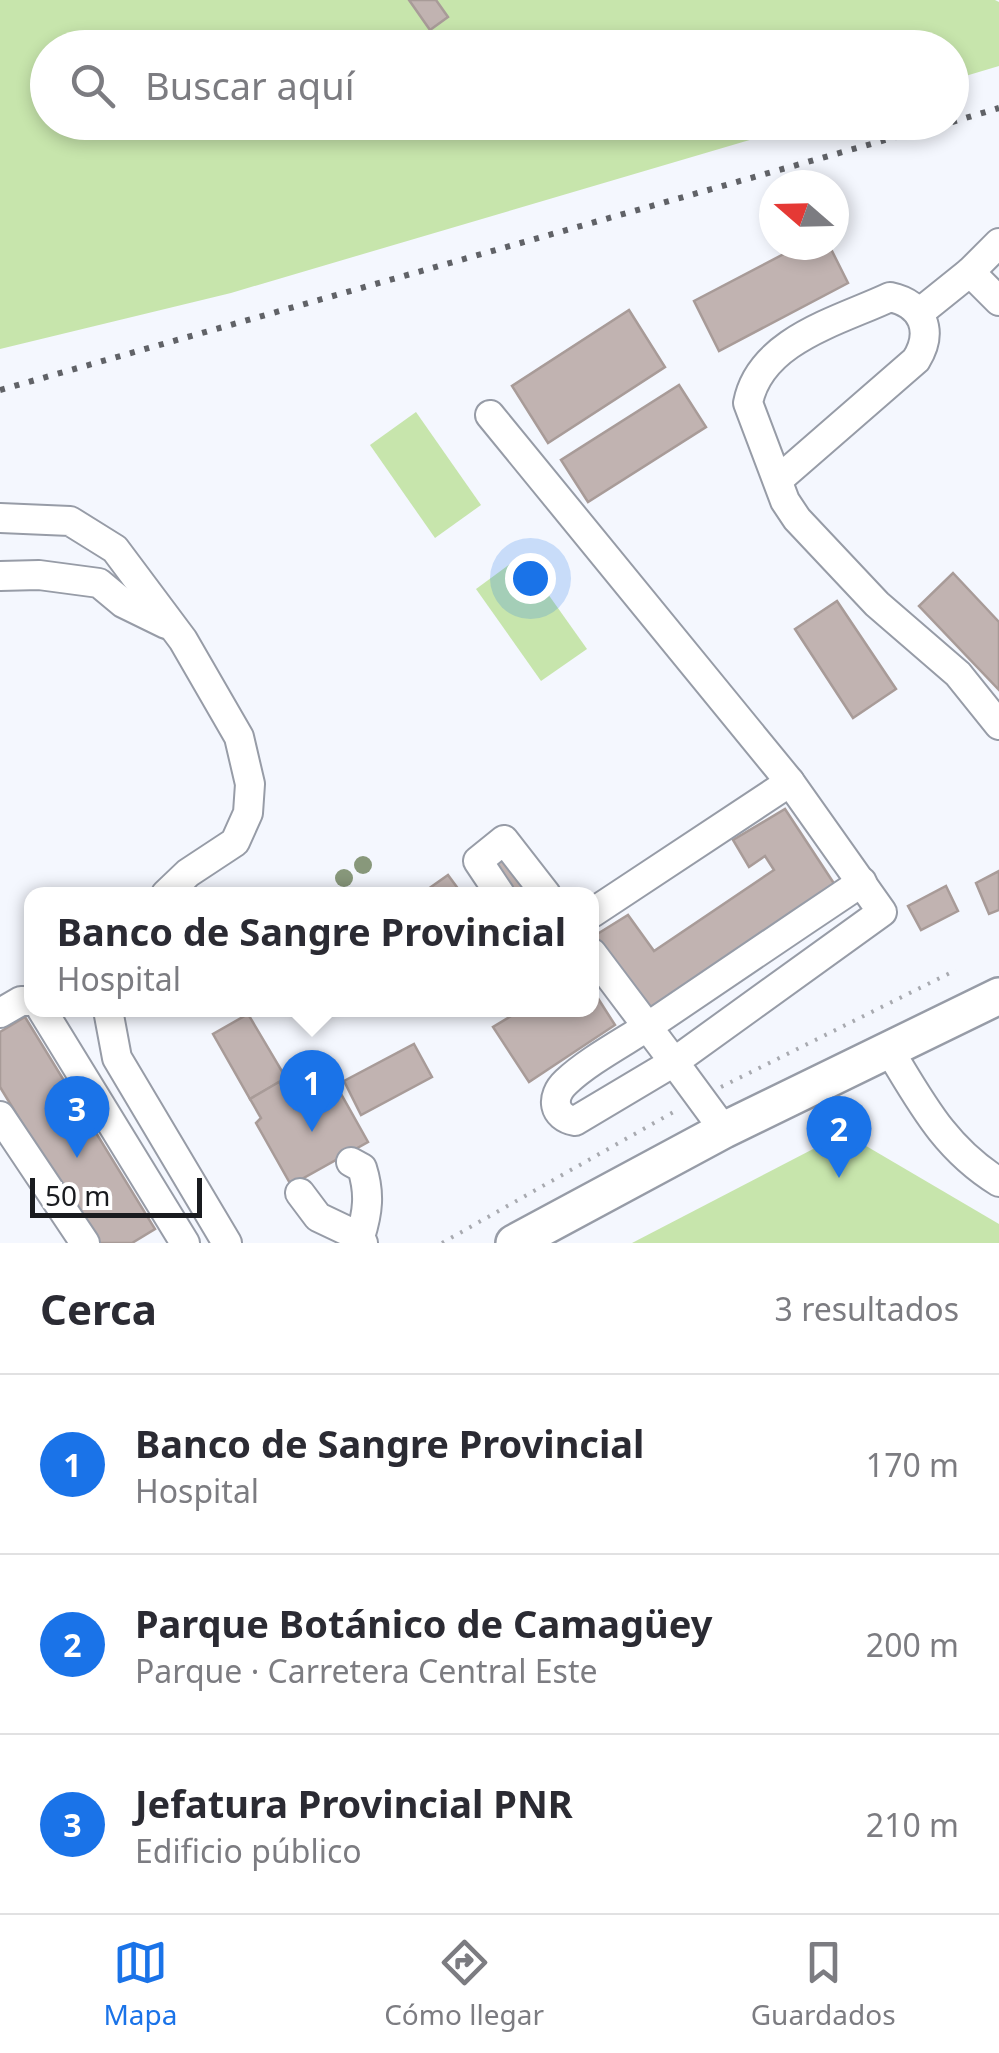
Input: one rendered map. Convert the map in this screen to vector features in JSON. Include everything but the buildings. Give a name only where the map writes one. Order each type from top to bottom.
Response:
[{"type":"main road","points":[[514,1243],[724,1130],[999,996]]},
{"type":"lane","points":[[919,313],[999,243]]},
{"type":"lane","points":[[970,272],[999,302]]},
{"type":"lane","points":[[778,480],[916,360],[926,341],[919,313],[907,301],[890,297],[784,346],[750,390],[748,403],[778,480],[796,519],[877,604],[958,674],[999,725]]},
{"type":"lane","points":[[490,414],[790,782],[862,882],[882,912],[674,1062],[575,1121],[564,1119],[556,1111],[555,1099],[564,1083],[862,882]]},
{"type":"lane","points":[[0,518],[70,521],[115,549],[174,629],[239,737],[250,784],[248,813],[235,842],[174,887]]},
{"type":"lane","points":[[0,576],[39,575],[99,583],[124,603],[174,629]]},
{"type":"lane","points":[[599,908],[790,782]]},
{"type":"lane","points":[[495,887],[478,861],[504,840],[541,887]]},
{"type":"lane","points":[[599,962],[724,1130]]},
{"type":"lane","points":[[0,1012],[24,1001]]},
{"type":"lane","points":[[46,1017],[180,1236],[151,1243]]},
{"type":"lane","points":[[109,1017],[117,1058],[227,1243]]},
{"type":"lane","points":[[888,1048],[940,1132],[964,1159],[999,1182]]},
{"type":"lane","points":[[0,1116],[85,1243]]},
{"type":"lane","points":[[300,1193],[318,1217],[362,1240],[368,1186],[362,1168],[351,1162]]},
{"type":"green space","points":[[0,0],[999,2],[999,66],[969,75],[969,30],[30,30],[30,140],[749,140],[231,293],[0,349]]},
{"type":"green space","points":[[416,412],[481,505],[435,538],[370,445]]},
{"type":"green space","points":[[521,556],[587,649],[541,681],[476,589]]},
{"type":"green space","points":[[844,1133],[999,1224],[999,1243],[632,1243]]},
{"type":"railway","points":[[969,117],[999,108]]},
{"type":"railway","points":[[0,390],[885,140]]},
{"type":"place","name":"Banco de Sangre Provincial","points":[[312,1132]]},
{"type":"place","name":"Jefatura Provincial PNR","points":[[77,1158]]},
{"type":"place","name":"Parque Botánico de Camagüey","points":[[839,1178]]}]
